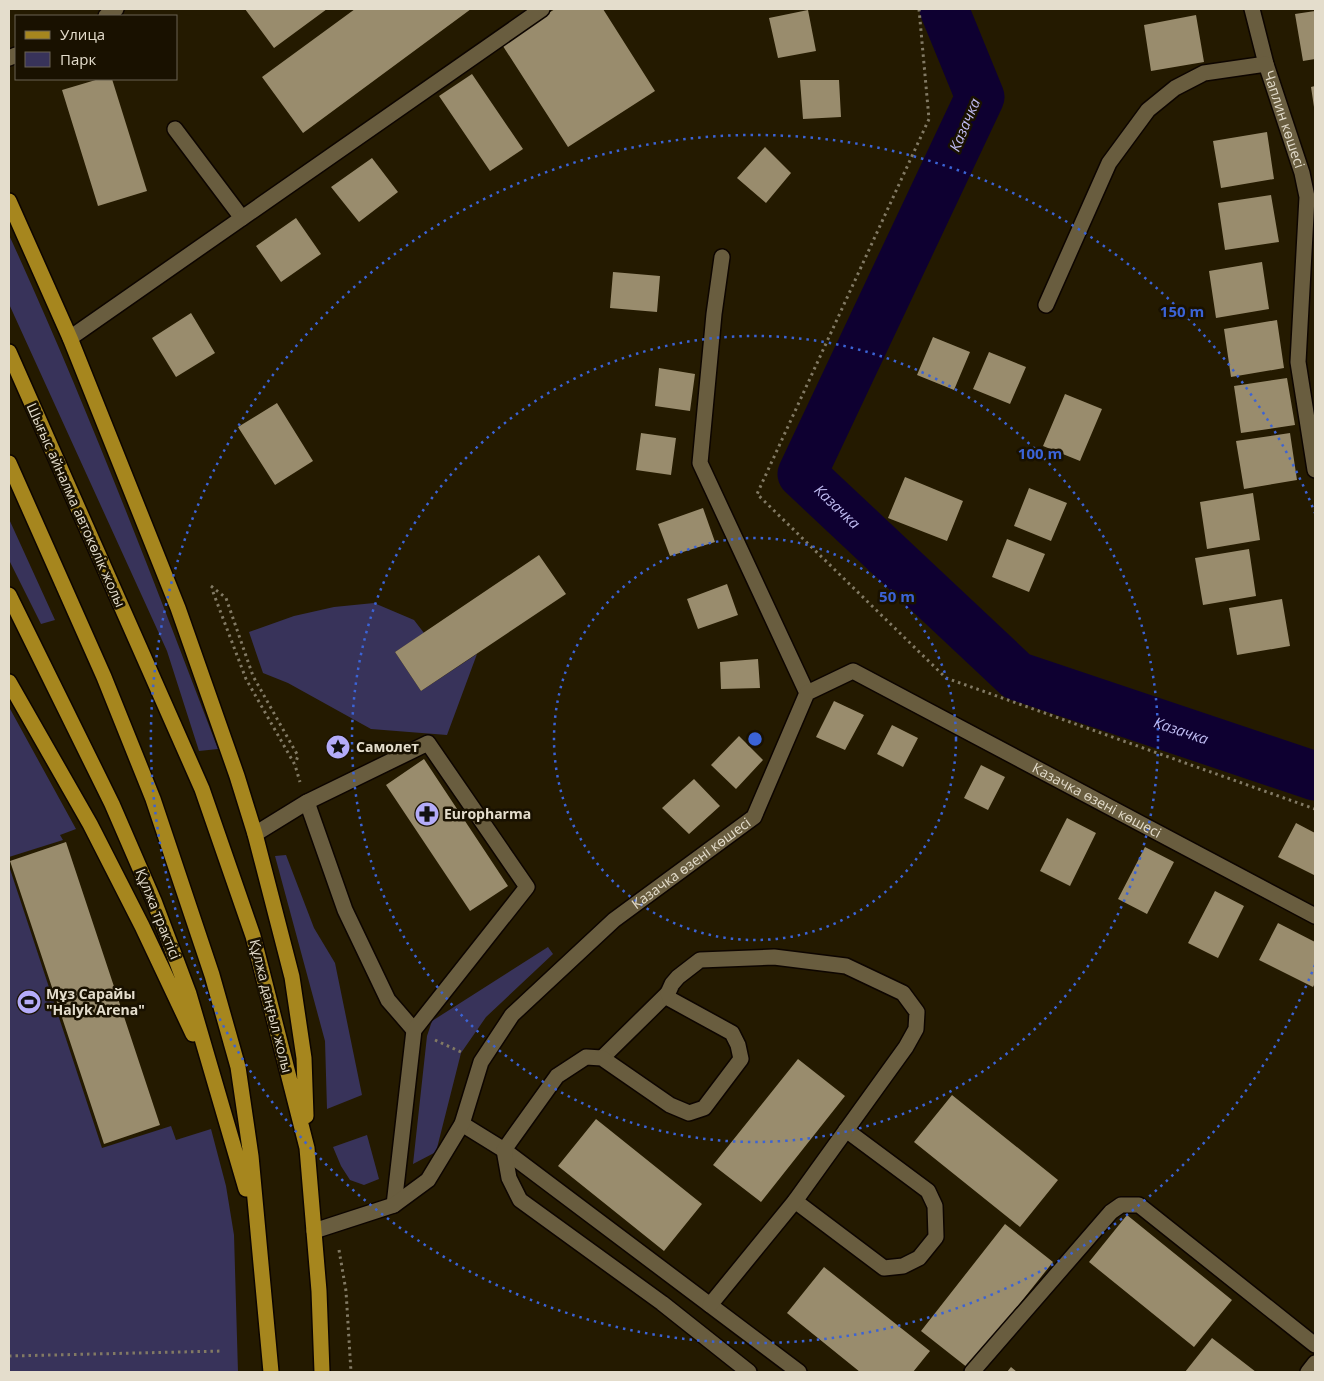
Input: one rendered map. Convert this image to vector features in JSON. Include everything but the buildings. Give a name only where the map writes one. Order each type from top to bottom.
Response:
[{"type":"main road","points":[[9,201],[70,338],[178,608],[237,776],[292,978],[304,1058],[307,1148]]},
{"type":"main road","name":"Шығыс айналма автокөлік жолы","points":[[9,352],[144,658]]},
{"type":"main road","points":[[9,462],[104,677],[153,800],[212,976],[238,1066],[251,1156],[271,1372]]},
{"type":"main road","name":"Құлжа трактісі","points":[[9,595],[112,804],[154,901],[190,994],[242,1170],[260,1251]]},
{"type":"main road","name":"Құлжа даңғыл жолы","points":[[144,658],[202,790],[254,936],[307,1148],[322,1372]]},
{"type":"main road","points":[[9,682],[94,832],[177,999],[216,1085]]},
{"type":"street","points":[[70,338],[542,9]]},
{"type":"street","name":"Чаплин көшесі","points":[[1252,9],[1266,64],[1309,172],[1298,362],[1315,470]]},
{"type":"street","points":[[1046,305],[1109,163],[1148,110],[1174,88],[1204,73],[1266,64]]},
{"type":"street","points":[[175,129],[242,218]]},
{"type":"street","points":[[722,257],[714,314],[700,463],[807,693]]},
{"type":"street","name":"Казачка өзені көшесі","points":[[314,1231],[394,1205],[428,1180],[462,1124],[481,1062],[512,1015],[614,920],[754,817],[807,693],[853,671],[1315,916]]},
{"type":"street","points":[[254,834],[307,802],[428,743],[527,887],[414,1030],[394,1205]]},
{"type":"street","points":[[307,802],[345,910],[388,1000],[414,1030]]},
{"type":"street","points":[[602,1058],[668,994],[672,984],[678,977],[700,960],[774,956],[846,966],[903,993],[917,1012],[916,1029],[906,1047],[795,1201],[710,1305]]},
{"type":"street","points":[[668,994],[670,999],[732,1033],[738,1045],[741,1059],[704,1108],[689,1113],[670,1105],[602,1058],[586,1057],[557,1076],[504,1150],[508,1178],[520,1200],[662,1303],[749,1372]]},
{"type":"street","points":[[462,1124],[504,1150],[800,1372]]},
{"type":"street","points":[[795,1201],[884,1268],[903,1266],[919,1258],[936,1237],[936,1206],[928,1191],[846,1130]]},
{"type":"street","points":[[972,1372],[1111,1212],[1122,1205],[1139,1205],[1315,1345]]},
{"type":"street","points":[[1308,1372],[1315,1363]]},
{"type":"path","points":[[919,9],[929,119],[757,494],[946,678],[1315,809]]},
{"type":"path","points":[[211,586],[226,598],[253,676],[298,756],[295,765],[246,680],[213,592]]},
{"type":"path","points":[[414,1030],[481,1062]]},
{"type":"path","points":[[335,1224],[346,1291],[351,1372]]},
{"type":"path","points":[[9,1356],[223,1350]]},
{"type":"green space","points":[[9,235],[92,426],[218,749],[199,751],[167,651],[9,304]]},
{"type":"green space","points":[[9,519],[55,620],[41,624],[9,560]]},
{"type":"green space","points":[[374,603],[414,620],[424,633],[395,652],[421,691],[477,654],[447,735],[371,729],[288,683],[263,673],[249,632],[294,616],[334,607]]},
{"type":"green space","points":[[9,707],[76,829],[60,835],[63,840],[9,857]]},
{"type":"green space","points":[[286,855],[314,928],[335,963],[362,1095],[327,1109],[325,1041],[275,856]]},
{"type":"green space","name":"Мұз Сарайы \"Halyk Arena\"","points":[[9,866],[102,1148],[171,1126],[176,1140],[211,1129],[226,1186],[234,1235],[238,1372],[9,1372]]},
{"type":"green space","points":[[548,947],[553,954],[486,1017],[461,1053],[436,1152],[413,1164],[427,1036],[432,1021]]},
{"type":"green space","points":[[367,1135],[379,1179],[364,1185],[350,1180],[341,1166],[333,1147]]},
{"type":"waterway","name":"Казачка","points":[[944,9],[980,97],[802,474],[1017,676],[1315,776]]},
{"type":"place","name":"Самолет","points":[[338,747]]},
{"type":"place","name":"Europharma","points":[[427,814]]},
{"type":"place","name":"Мұз Сарайы \"Halyk Arena\"","points":[[29,1002]]}]
